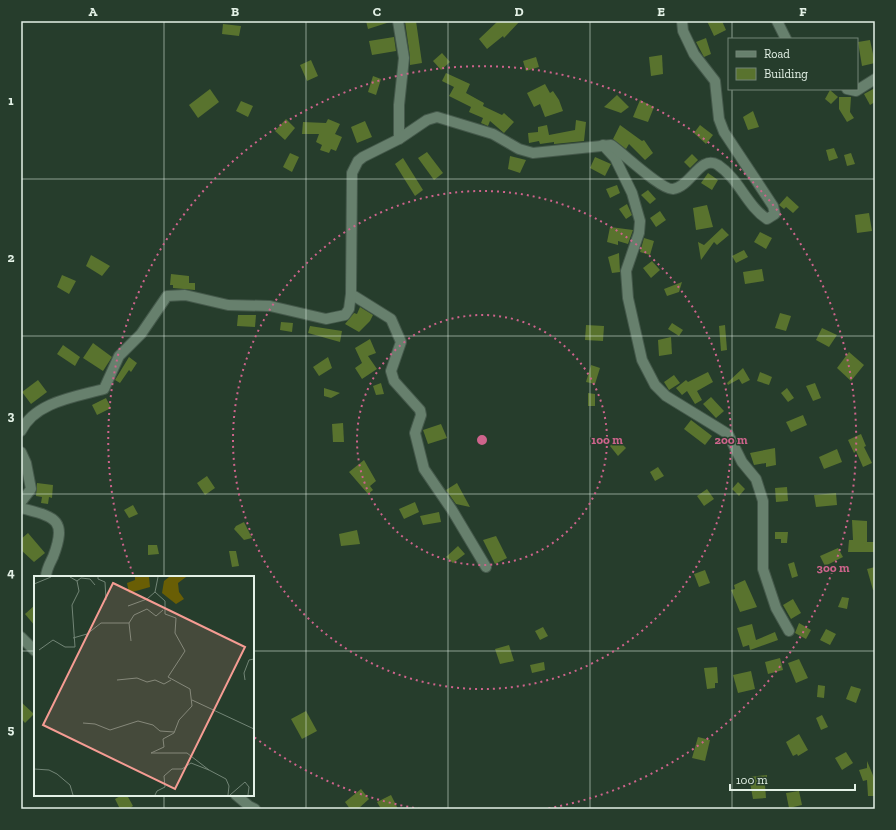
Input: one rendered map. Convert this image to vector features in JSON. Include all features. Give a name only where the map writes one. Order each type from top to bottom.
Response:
[{"type":"street","points":[[398,21],[404,58],[399,105],[399,139]]},
{"type":"street","points":[[21,431],[25,423],[44,407],[104,389],[119,356],[141,334],[167,296],[185,295],[228,305],[270,306],[326,319],[345,314],[349,309],[351,294],[352,173],[358,161],[363,157],[399,139],[427,120],[437,117],[493,134],[519,149],[533,153],[611,145],[656,182],[670,189],[680,188],[688,182],[701,166],[709,163],[717,165],[738,185],[759,214],[767,219],[775,214],[773,206],[724,132],[719,120],[715,81],[694,54],[683,31],[682,21]]},
{"type":"street","points":[[777,21],[786,38]]},
{"type":"street","points":[[858,90],[875,78]]},
{"type":"street","points":[[603,145],[615,158],[632,193],[640,221],[639,234],[626,271],[628,298],[642,360],[654,385],[666,396],[728,434],[742,462],[756,479],[763,501],[763,569],[776,608],[788,631]]},
{"type":"street","points":[[351,294],[391,319],[401,342],[391,371],[394,381],[420,410],[421,415],[415,433],[424,469],[452,510],[486,567]]},
{"type":"street","points":[[21,452],[26,464],[31,489],[21,502]]},
{"type":"street","points":[[21,508],[50,516],[59,528],[60,539],[46,576]]},
{"type":"street","points":[[21,636],[34,650]]},
{"type":"street","points":[[237,796],[255,809]]},
{"type":"building","points":[[366,21],[390,21],[390,22],[368,29]]},
{"type":"building","points":[[405,21],[416,21],[422,63],[410,65]]},
{"type":"building","points":[[498,21],[520,21],[504,38],[503,36],[487,49],[479,39]]},
{"type":"building","points":[[707,21],[722,21],[726,30],[714,36]]},
{"type":"building","points":[[223,24],[241,26],[239,36],[222,34]]},
{"type":"building","points":[[394,37],[396,51],[372,55],[369,41]]},
{"type":"building","points":[[706,38],[711,54],[704,57],[696,42]]},
{"type":"building","points":[[870,40],[875,63],[862,66],[858,42]]},
{"type":"building","points":[[442,53],[450,62],[441,70],[433,61]]},
{"type":"building","points":[[662,55],[663,74],[651,76],[649,57]]},
{"type":"building","points":[[536,57],[539,67],[526,71],[523,61]]},
{"type":"building","points":[[311,60],[318,76],[307,81],[300,65]]},
{"type":"building","points":[[446,73],[470,84],[466,93],[484,103],[483,106],[502,115],[504,113],[514,122],[504,133],[490,121],[488,126],[481,123],[483,118],[469,112],[471,107],[449,96],[454,87],[442,81]]},
{"type":"building","points":[[373,76],[381,79],[376,95],[368,92]]},
{"type":"building","points":[[545,84],[550,93],[553,91],[559,100],[563,111],[545,117],[540,104],[534,107],[527,93]]},
{"type":"building","points":[[875,88],[875,102],[870,105],[864,94]]},
{"type":"building","points":[[210,89],[219,102],[198,118],[189,105]]},
{"type":"building","points":[[830,90],[838,97],[831,104],[825,99]]},
{"type":"building","points":[[617,95],[629,107],[621,113],[604,107]]},
{"type":"building","points":[[839,97],[851,97],[850,112],[854,118],[847,122],[839,109]]},
{"type":"building","points":[[640,100],[654,107],[648,122],[633,117]]},
{"type":"building","points":[[241,101],[253,106],[248,117],[236,111]]},
{"type":"building","points":[[753,111],[759,127],[748,130],[743,117]]},
{"type":"building","points":[[286,119],[295,128],[285,140],[275,131]]},
{"type":"building","points":[[328,119],[340,124],[335,134],[342,137],[336,151],[331,149],[329,153],[320,150],[322,145],[316,142],[319,134],[302,134],[303,122],[326,123]]},
{"type":"building","points":[[576,120],[586,122],[584,141],[554,144],[554,142],[540,144],[539,141],[529,143],[528,133],[538,132],[538,127],[547,125],[549,135],[575,130]]},
{"type":"building","points":[[365,121],[372,137],[357,143],[351,127]]},
{"type":"building","points":[[620,125],[642,141],[644,140],[653,153],[645,160],[629,144],[626,149],[613,139]]},
{"type":"building","points":[[700,125],[713,135],[706,144],[694,133]]},
{"type":"building","points":[[834,148],[838,158],[829,161],[826,150]]},
{"type":"building","points":[[427,152],[443,173],[434,180],[418,158]]},
{"type":"building","points":[[290,153],[299,157],[292,172],[283,167]]},
{"type":"building","points":[[851,153],[855,164],[847,166],[844,155]]},
{"type":"building","points":[[692,154],[698,160],[690,168],[684,162]]},
{"type":"building","points":[[510,156],[526,160],[520,173],[508,169]]},
{"type":"building","points":[[595,157],[611,164],[605,176],[590,168]]},
{"type":"building","points":[[403,158],[423,190],[415,196],[395,164]]},
{"type":"building","points":[[708,173],[718,180],[712,190],[701,183]]},
{"type":"building","points":[[617,185],[620,193],[610,198],[606,189]]},
{"type":"building","points":[[648,190],[656,199],[650,204],[641,195]]},
{"type":"building","points":[[787,196],[799,207],[793,213],[786,207],[784,209],[779,205]]},
{"type":"building","points":[[627,204],[632,215],[626,219],[619,209]]},
{"type":"building","points":[[707,205],[713,227],[696,230],[693,208]]},
{"type":"building","points":[[660,211],[666,220],[656,227],[650,218]]},
{"type":"building","points":[[869,213],[872,231],[857,233],[855,215]]},
{"type":"building","points":[[610,227],[633,230],[628,244],[618,241],[618,245],[607,242]]},
{"type":"building","points":[[722,228],[729,235],[717,245],[714,242],[701,260],[698,242],[704,245]]},
{"type":"building","points":[[760,232],[772,238],[766,249],[754,242]]},
{"type":"building","points":[[644,238],[654,241],[650,255],[640,252]]},
{"type":"building","points":[[744,250],[748,257],[736,263],[732,256]]},
{"type":"building","points":[[619,253],[620,272],[612,273],[608,257]]},
{"type":"building","points":[[91,255],[110,266],[102,276],[86,266]]},
{"type":"building","points":[[652,261],[660,270],[651,278],[643,268]]},
{"type":"building","points":[[762,269],[764,281],[745,284],[743,272]]},
{"type":"building","points":[[171,274],[189,276],[189,283],[195,283],[195,290],[173,288],[173,285],[170,285]]},
{"type":"building","points":[[62,275],[76,281],[69,294],[57,287]]},
{"type":"building","points":[[682,282],[679,292],[667,296],[664,289]]},
{"type":"building","points":[[360,307],[373,315],[370,321],[359,332],[345,324],[354,313],[357,314]]},
{"type":"building","points":[[780,313],[791,316],[786,331],[775,328]]},
{"type":"building","points":[[238,315],[256,315],[255,327],[237,326]]},
{"type":"building","points":[[281,322],[293,323],[292,332],[280,330]]},
{"type":"building","points":[[672,323],[683,330],[679,336],[668,329]]},
{"type":"building","points":[[586,325],[604,326],[603,341],[585,340]]},
{"type":"building","points":[[725,325],[727,350],[721,351],[719,326]]},
{"type":"building","points":[[310,326],[342,331],[340,342],[308,333]]},
{"type":"building","points":[[822,328],[837,335],[829,347],[816,340]]},
{"type":"building","points":[[671,337],[672,354],[659,356],[658,340]]},
{"type":"building","points":[[370,339],[376,353],[368,356],[377,369],[362,379],[355,368],[362,363],[355,348]]},
{"type":"building","points":[[93,343],[112,357],[103,371],[83,358]]},
{"type":"building","points":[[63,345],[80,357],[75,366],[57,354]]},
{"type":"building","points":[[849,352],[864,365],[851,381],[837,368]]},
{"type":"building","points":[[129,357],[137,363],[131,372],[129,370],[120,383],[115,380]]},
{"type":"building","points":[[328,357],[332,368],[319,376],[313,367]]},
{"type":"building","points":[[591,365],[600,368],[595,384],[586,382]]},
{"type":"building","points":[[743,368],[750,380],[742,384],[739,379],[728,385],[727,383]]},
{"type":"building","points":[[708,372],[713,382],[697,391],[702,400],[695,404],[687,391],[682,395],[676,388],[686,380],[688,382]]},
{"type":"building","points":[[760,372],[772,377],[769,385],[757,381]]},
{"type":"building","points":[[674,375],[680,383],[669,390],[664,382]]},
{"type":"building","points":[[38,380],[47,392],[31,404],[22,392]]},
{"type":"building","points":[[381,383],[384,394],[376,395],[373,386]]},
{"type":"building","points":[[815,383],[821,398],[813,401],[806,386]]},
{"type":"building","points":[[324,388],[340,393],[331,398],[324,396]]},
{"type":"building","points":[[787,388],[794,398],[788,402],[781,393]]},
{"type":"building","points":[[588,393],[595,394],[595,406],[588,406]]},
{"type":"building","points":[[711,397],[724,411],[716,418],[703,404]]},
{"type":"building","points":[[106,398],[111,408],[97,415],[92,405]]},
{"type":"building","points":[[803,415],[807,425],[791,432],[786,422]]},
{"type":"building","points":[[691,420],[712,436],[705,445],[684,429]]},
{"type":"building","points":[[343,423],[344,442],[333,442],[332,424]]},
{"type":"building","points":[[441,424],[447,438],[428,444],[423,430]]},
{"type":"building","points":[[861,434],[866,446],[864,447],[872,463],[863,467],[856,451],[854,453],[848,440]]},
{"type":"building","points":[[617,439],[626,448],[618,456],[610,446]]},
{"type":"building","points":[[775,448],[776,465],[766,467],[766,463],[754,465],[750,453]]},
{"type":"building","points":[[837,449],[842,462],[824,469],[819,457]]},
{"type":"building","points":[[364,460],[376,481],[370,486],[373,490],[368,494],[349,472]]},
{"type":"building","points":[[658,467],[664,476],[655,481],[650,472]]},
{"type":"building","points":[[207,476],[215,488],[205,495],[197,483]]},
{"type":"building","points":[[738,482],[745,489],[739,496],[732,489]]},
{"type":"building","points":[[37,483],[53,485],[52,498],[49,497],[48,504],[41,503],[42,497],[36,496]]},
{"type":"building","points":[[457,483],[470,507],[456,504],[446,490]]},
{"type":"building","points":[[787,487],[788,501],[776,502],[775,488]]},
{"type":"building","points":[[707,489],[714,499],[704,506],[697,496]]},
{"type":"building","points":[[836,493],[837,505],[816,507],[814,495]]},
{"type":"building","points":[[415,502],[419,512],[404,519],[399,509]]},
{"type":"building","points":[[133,505],[138,514],[129,518],[124,510]]},
{"type":"building","points":[[439,512],[441,522],[423,525],[420,516]]},
{"type":"building","points":[[852,520],[867,521],[867,542],[875,542],[875,552],[848,552],[849,540],[853,540]]},
{"type":"building","points":[[244,522],[252,538],[244,540],[234,529],[236,526]]},
{"type":"building","points":[[357,530],[360,544],[341,546],[339,534]]},
{"type":"building","points":[[775,532],[788,532],[787,543],[781,543],[781,539],[775,539]]},
{"type":"building","points":[[28,533],[45,553],[34,562],[21,550],[21,539]]},
{"type":"building","points":[[496,536],[507,558],[495,564],[483,540]]},
{"type":"building","points":[[148,545],[157,545],[159,554],[148,555]]},
{"type":"building","points":[[458,546],[465,554],[453,563],[446,557]]},
{"type":"building","points":[[838,548],[843,557],[825,566],[820,556]]},
{"type":"building","points":[[229,551],[236,551],[239,566],[232,567]]},
{"type":"building","points":[[794,562],[798,576],[792,578],[788,564]]},
{"type":"building","points":[[875,567],[875,590],[873,590],[867,569]]},
{"type":"building","points":[[705,570],[710,583],[699,587],[694,574]]},
{"type":"building","points":[[745,580],[757,607],[740,612],[731,590],[735,589],[734,585]]},
{"type":"building","points":[[842,597],[849,598],[847,609],[838,607]]},
{"type":"building","points":[[793,599],[801,613],[791,619],[783,605]]},
{"type":"building","points":[[34,606],[34,625],[25,614]]},
{"type":"building","points":[[799,623],[811,630],[806,639],[795,633]]},
{"type":"building","points":[[752,624],[756,640],[775,632],[778,640],[750,650],[749,645],[743,647],[737,628]]},
{"type":"building","points":[[543,627],[548,636],[540,640],[535,631]]},
{"type":"building","points":[[826,629],[836,634],[830,645],[820,640]]},
{"type":"building","points":[[509,645],[514,661],[500,664],[495,649]]},
{"type":"building","points":[[780,658],[783,670],[768,674],[765,662]]},
{"type":"building","points":[[799,659],[808,678],[796,683],[788,663]]},
{"type":"building","points":[[544,662],[545,670],[532,673],[530,665]]},
{"type":"building","points":[[717,667],[718,683],[715,683],[715,688],[707,689],[704,668]]},
{"type":"building","points":[[751,671],[755,689],[738,693],[733,675]]},
{"type":"building","points":[[818,685],[825,686],[824,698],[817,697]]},
{"type":"building","points":[[851,686],[861,689],[856,703],[846,699]]},
{"type":"building","points":[[21,702],[34,714],[25,723],[21,718]]},
{"type":"building","points":[[306,711],[317,731],[302,739],[291,719]]},
{"type":"building","points":[[822,715],[828,727],[821,730],[816,718]]},
{"type":"building","points":[[799,734],[808,750],[798,756],[797,754],[793,756],[786,742]]},
{"type":"building","points":[[698,737],[710,740],[705,761],[692,758]]},
{"type":"building","points":[[846,752],[853,763],[842,770],[835,758]]},
{"type":"building","points":[[867,761],[875,780],[875,796],[868,796],[867,780],[863,781],[859,770],[867,768]]},
{"type":"building","points":[[767,775],[767,785],[765,785],[766,798],[753,799],[749,777]]},
{"type":"building","points":[[361,789],[369,799],[358,809],[350,809],[345,802]]},
{"type":"building","points":[[799,791],[802,805],[789,808],[786,793]]},
{"type":"building","points":[[391,795],[398,809],[381,809],[377,802]]},
{"type":"building","points":[[120,796],[128,796],[133,806],[128,809],[120,809],[115,799]]}]
